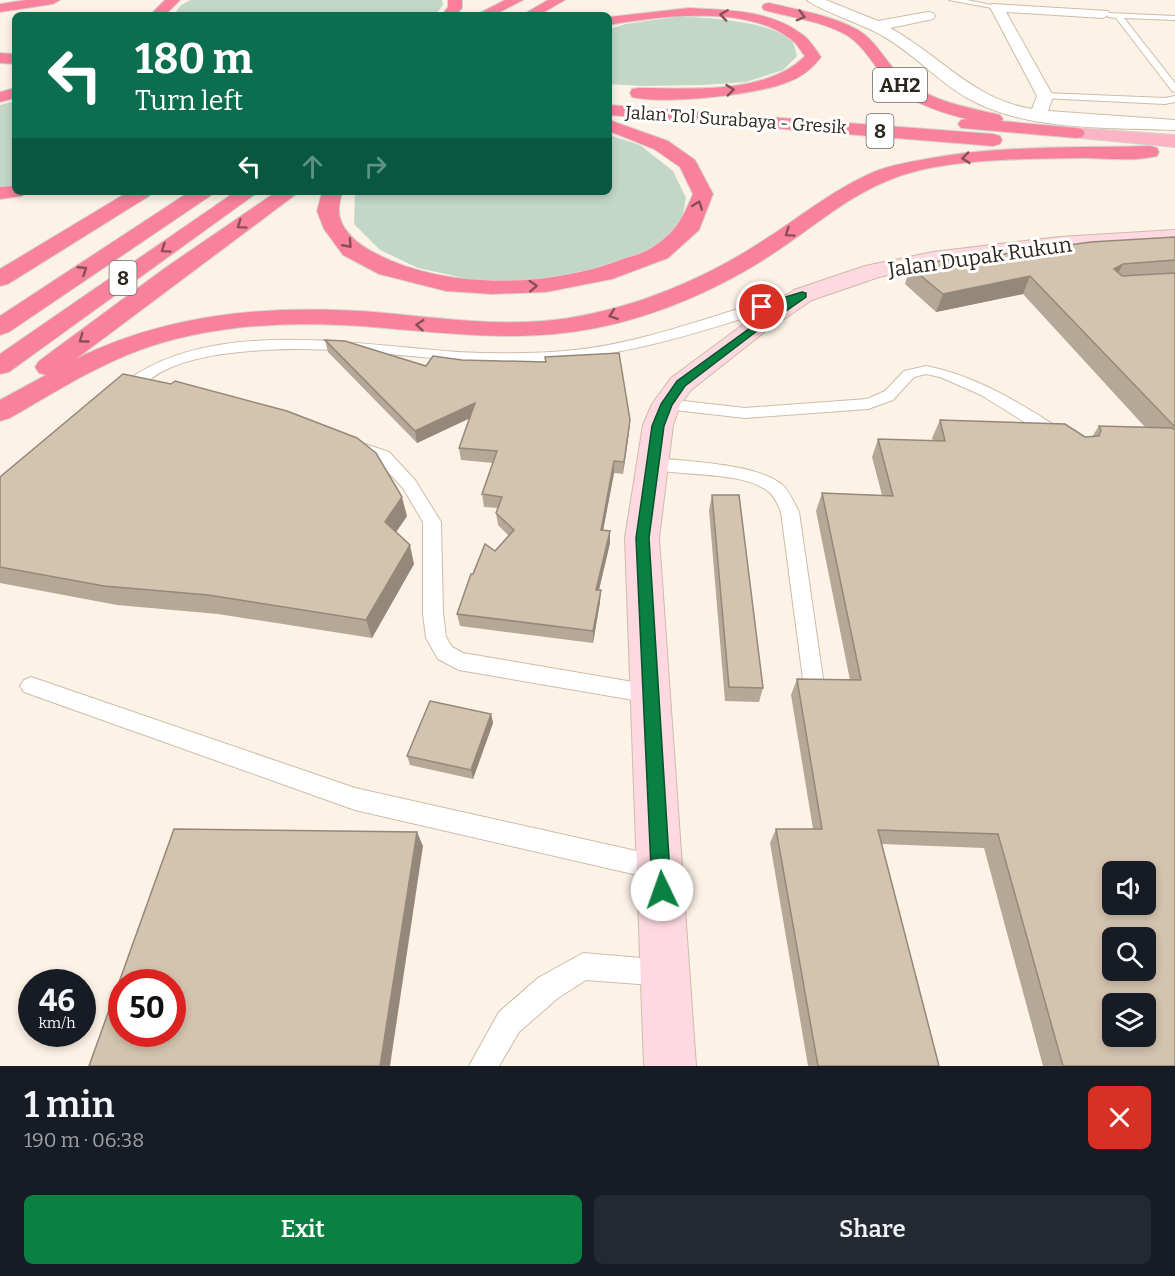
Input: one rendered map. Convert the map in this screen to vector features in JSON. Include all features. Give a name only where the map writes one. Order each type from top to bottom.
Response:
[{"type":"highway","points":[[0,8],[53,0]]},
{"type":"highway","points":[[160,12],[172,0]]},
{"type":"highway","points":[[490,12],[516,0]]},
{"type":"highway","points":[[535,12],[558,0]]},
{"type":"highway","name":"AH2","points":[[745,0],[840,27],[855,34],[873,49],[887,71],[900,85],[938,105],[969,114],[1076,133]]},
{"type":"highway","points":[[559,12],[572,5]]},
{"type":"highway","points":[[612,20],[648,14],[692,12],[759,20],[793,33],[809,49],[813,57],[809,64],[797,73],[748,88],[710,92],[615,94]]},
{"type":"highway","name":"Jalan Tol Surabaya - Gresik","points":[[615,94],[1076,133]]},
{"type":"highway","name":"Jalan Tol Surabaya - Gresik","points":[[612,110],[1150,152]]},
{"type":"highway","points":[[331,195],[328,211],[335,229],[351,250],[387,269],[446,284],[492,287],[546,285],[612,272],[660,253],[691,225],[702,194],[688,164],[661,145],[612,127]]},
{"type":"highway","points":[[0,412],[92,361],[145,341],[232,319],[330,317],[502,330],[562,327],[601,319],[703,285],[751,258],[847,194],[882,175],[950,160],[996,155],[1150,152]]},
{"type":"highway","points":[[0,279],[137,195]]},
{"type":"highway","name":"8","points":[[0,327],[198,195]]},
{"type":"highway","name":"8","points":[[0,366],[244,195]]},
{"type":"highway","points":[[0,405],[70,349],[154,287],[286,195]]},
{"type":"main road","points":[[1076,133],[1175,141]]},
{"type":"main road","points":[[1150,152],[1175,155]]},
{"type":"main road","name":"Jalan Dupak Rukun","points":[[670,1066],[642,538],[658,426],[666,404],[681,384],[753,328],[802,295],[873,271],[933,259],[1059,244],[1175,237]]},
{"type":"street","points":[[814,0],[876,26],[922,54],[970,93],[994,104],[1038,116],[1175,125]]},
{"type":"street","points":[[1095,0],[1096,7],[1103,14]]},
{"type":"street","points":[[997,7],[1045,96],[1038,116]]},
{"type":"street","points":[[997,7],[1103,14]]},
{"type":"street","points":[[876,26],[928,16]]},
{"type":"lane","points":[[953,0],[997,7]]},
{"type":"lane","points":[[1103,14],[1175,18]]},
{"type":"lane","points":[[1119,16],[1175,89]]},
{"type":"lane","points":[[1045,96],[1165,101],[1175,99]]},
{"type":"lane","points":[[109,401],[126,386],[148,373],[180,360],[219,349],[257,345],[303,345],[503,358],[604,351],[722,320],[802,295]]},
{"type":"lane","points":[[666,404],[745,413],[868,404],[884,399],[908,374],[921,370],[947,374],[976,386],[1072,444]]},
{"type":"lane","points":[[339,440],[383,456],[410,484],[432,522],[433,613],[436,638],[445,653],[459,661],[651,694]]},
{"type":"lane","points":[[653,464],[699,468],[757,480],[773,486],[782,497],[790,512],[813,680]]},
{"type":"lane","points":[[31,686],[356,799],[661,869]]},
{"type":"lane","points":[[483,1066],[509,1022],[548,988],[582,966],[666,973]]},
{"type":"green space","points":[[190,0],[442,0],[443,5],[437,12],[176,12],[180,6]]},
{"type":"green space","points":[[674,17],[737,21],[784,35],[793,43],[797,56],[783,70],[746,82],[703,85],[612,84],[612,28]]},
{"type":"green space","points":[[12,102],[12,187],[0,188],[0,105]]},
{"type":"green space","points":[[612,136],[640,145],[673,171],[686,198],[681,224],[653,251],[606,267],[540,280],[478,281],[418,268],[380,250],[354,224],[355,195],[612,195]]},
{"type":"building","points":[[1175,237],[1175,260],[1123,264],[1114,269],[1122,276],[1175,273],[1175,427],[1030,276],[943,294],[910,267],[950,259],[953,261],[1091,242]]},
{"type":"building","points":[[325,340],[345,341],[426,366],[433,356],[462,360],[546,362],[545,357],[619,353],[630,420],[624,462],[614,461],[601,530],[610,531],[596,590],[601,590],[593,631],[457,614],[471,574],[473,574],[485,544],[495,551],[514,530],[496,513],[502,497],[482,494],[497,451],[459,448],[475,403],[415,431]]},
{"type":"building","points":[[123,374],[171,384],[175,381],[287,411],[357,438],[376,453],[402,497],[385,522],[410,545],[366,620],[208,595],[104,586],[0,567],[0,477]]},
{"type":"building","points":[[940,420],[1065,424],[1085,437],[1099,436],[1101,430],[1099,426],[1172,428],[1175,430],[1175,1066],[1063,1066],[998,834],[878,830],[939,1066],[818,1066],[776,829],[822,829],[797,679],[861,680],[822,493],[893,496],[878,439],[945,441]]},
{"type":"building","points":[[712,495],[739,495],[763,688],[729,687]]},
{"type":"building","points":[[430,701],[491,714],[471,770],[407,756]]},
{"type":"building","points":[[174,829],[417,832],[380,1066],[89,1066],[108,1013],[108,1047],[186,1047],[186,969],[124,969]]},
{"type":"route","points":[[662,890],[642,538],[658,426],[666,404],[681,384],[753,328],[802,295],[762,307]]}]
